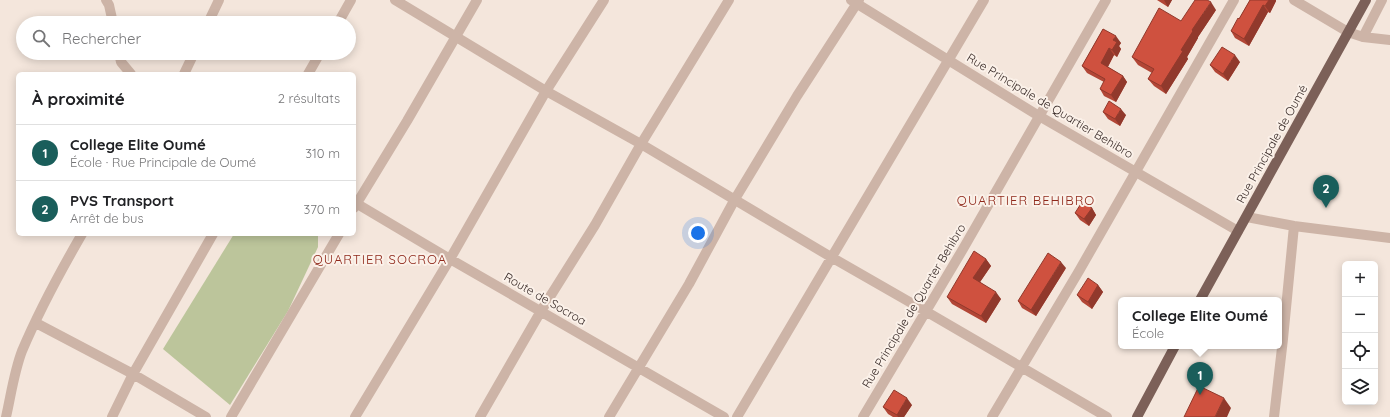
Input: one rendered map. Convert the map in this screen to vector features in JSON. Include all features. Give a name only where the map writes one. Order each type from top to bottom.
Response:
[{"type":"main road","name":"Rue Principale de Oumé","points":[[1202,297],[1366,0]]},
{"type":"main road","points":[[1137,417],[1173,349]]},
{"type":"street","points":[[106,0],[109,5],[111,16]]},
{"type":"street","points":[[212,16],[220,0]]},
{"type":"street","points":[[342,16],[351,0]]},
{"type":"street","points":[[395,0],[546,91],[641,144],[831,257],[1107,417]]},
{"type":"street","points":[[356,202],[407,121],[477,0]]},
{"type":"street","points":[[355,417],[450,259],[546,91],[604,0]]},
{"type":"street","points":[[480,417],[541,311],[595,226],[641,144],[729,0]]},
{"type":"street","points":[[737,417],[984,0]]},
{"type":"street","name":"Rue Principale de Quarter Behibro","points":[[863,417],[927,312],[1106,0]]},
{"type":"street","points":[[992,417],[1023,367],[1234,0]]},
{"type":"street","points":[[1294,0],[1348,32],[1363,37],[1390,40]]},
{"type":"street","points":[[1363,37],[1382,0]]},
{"type":"street","points":[[609,417],[689,284],[735,200],[855,1]]},
{"type":"street","name":"Rue Principale de Quartier Behibro","points":[[855,1],[1039,116],[1238,231]]},
{"type":"street","points":[[121,60],[129,72]]},
{"type":"street","points":[[185,72],[191,60]]},
{"type":"street","points":[[309,72],[316,60]]},
{"type":"street","name":"Route de Socroa","points":[[356,205],[724,417]]},
{"type":"street","points":[[1247,217],[1294,226],[1390,238]]},
{"type":"street","points":[[1274,417],[1294,226]]},
{"type":"street","points":[[6,417],[19,360],[46,298],[81,236]]},
{"type":"street","points":[[112,417],[133,374],[212,236]]},
{"type":"street","points":[[231,417],[338,236]]},
{"type":"street","points":[[36,323],[133,374],[206,417]]},
{"type":"green space","points":[[233,236],[318,236],[318,247],[288,311],[230,405],[163,349]]},
{"type":"building","points":[[1195,0],[1207,0],[1211,2],[1192,30],[1193,31],[1181,50],[1183,51],[1161,86],[1148,79],[1154,69],[1132,57],[1159,8],[1181,21]]},
{"type":"building","points":[[1250,0],[1269,0],[1265,6],[1263,5],[1244,39],[1231,31]]},
{"type":"building","points":[[1103,29],[1116,36],[1113,40],[1117,42],[1112,50],[1109,48],[1101,63],[1123,76],[1111,95],[1100,89],[1105,79],[1082,66]]},
{"type":"building","points":[[1222,47],[1235,55],[1223,74],[1210,65]]},
{"type":"building","points":[[1109,101],[1121,109],[1115,119],[1103,112]]},
{"type":"building","points":[[1082,202],[1092,208],[1084,219],[1075,213]]},
{"type":"building","points":[[974,251],[986,259],[973,278],[996,292],[981,316],[947,297]]},
{"type":"building","points":[[1048,253],[1061,262],[1031,310],[1018,301]]},
{"type":"building","points":[[1088,278],[1098,285],[1088,302],[1077,295]]},
{"type":"building","points":[[1199,386],[1224,398],[1215,417],[1184,417]]},
{"type":"building","points":[[894,390],[907,398],[897,415],[883,407]]},
{"type":"place","name":"PVS Transport","points":[[1326,208]]},
{"type":"place","name":"College Elite Oumé","points":[[1200,395]]},
{"type":"district","name":"QUARTIER BEHIBRO","points":[[1026,200]]},
{"type":"district","name":"QUARTIER SOCROA","points":[[380,259]]}]
